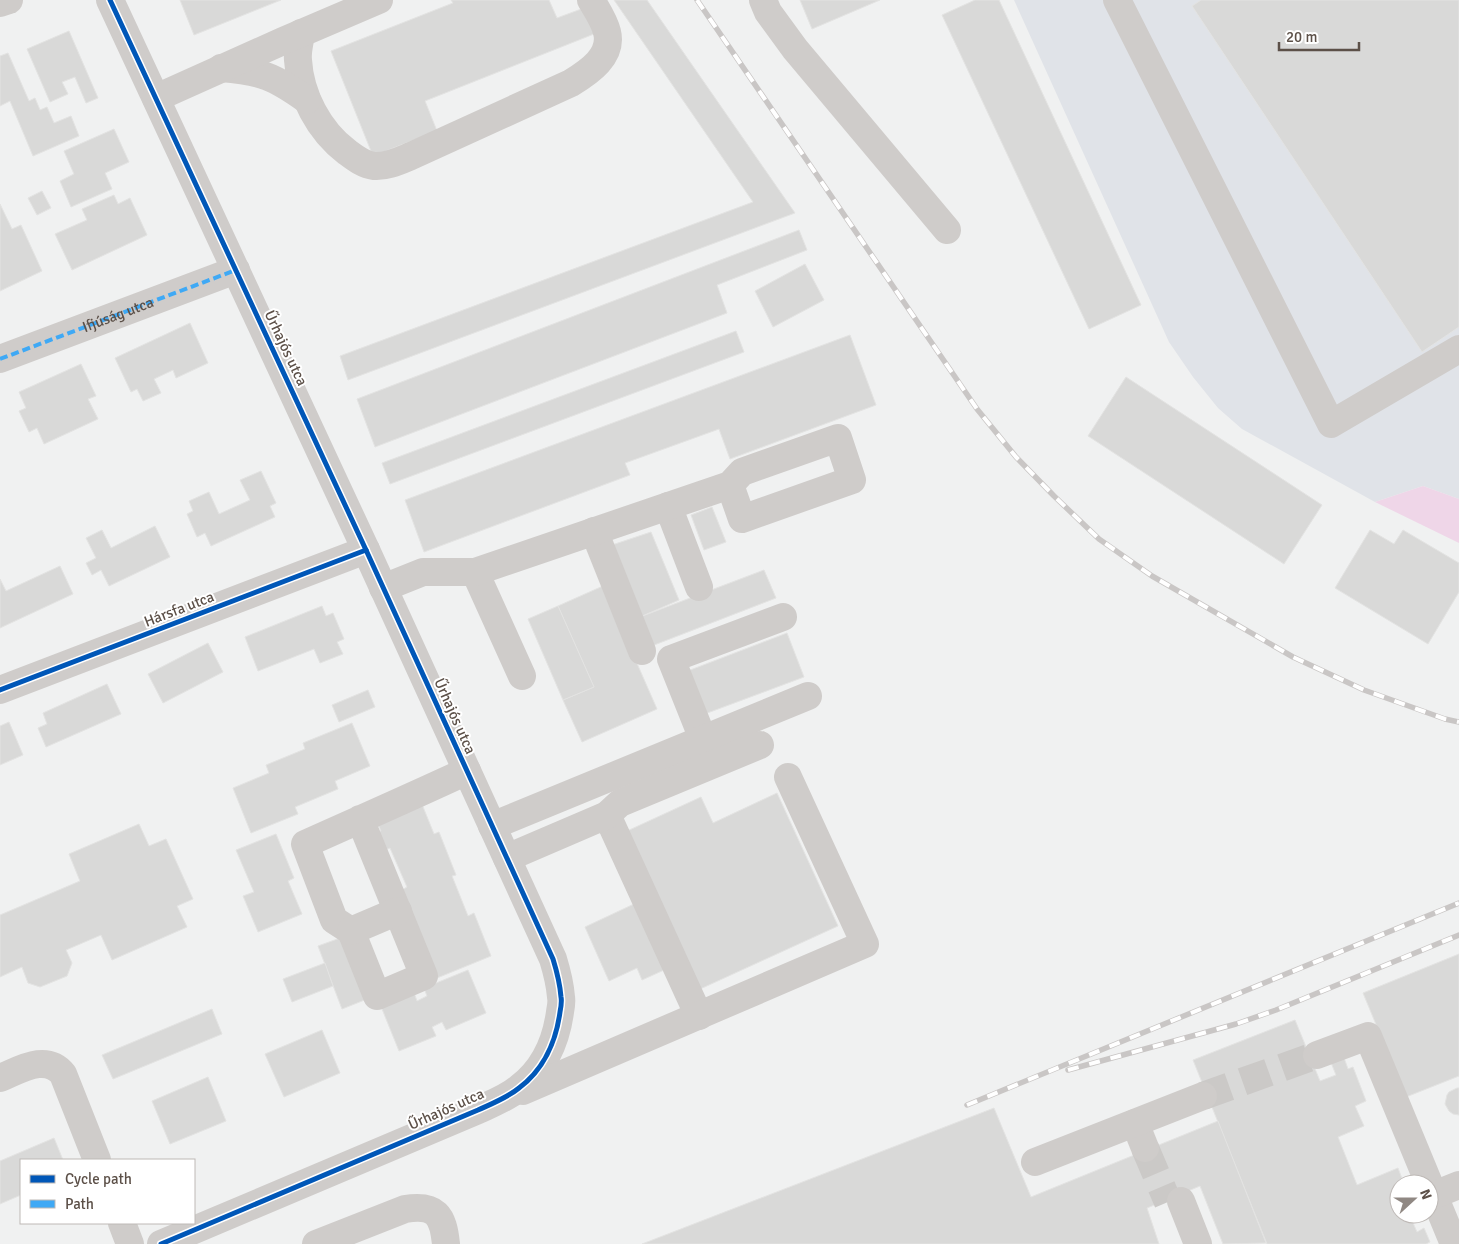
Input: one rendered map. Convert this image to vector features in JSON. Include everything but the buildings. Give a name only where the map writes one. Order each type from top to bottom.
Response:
[{"type":"street","points":[[0,3],[9,0]]},
{"type":"street","name":"Űrhajós utca","points":[[110,0],[384,588],[467,771],[507,816],[506,858],[553,960],[562,999],[559,1021],[553,1042],[544,1060],[533,1075],[518,1089],[478,1110],[161,1244]]},
{"type":"street","points":[[156,98],[379,0]]},
{"type":"street","points":[[301,34],[298,58],[301,81],[307,100],[322,126],[338,145],[357,159],[372,166],[385,166],[396,163],[588,73],[599,62],[606,50],[608,39],[603,20],[591,0]]},
{"type":"street","points":[[763,0],[768,12],[795,49],[948,230]]},
{"type":"street","points":[[1117,0],[1331,424],[1459,349]]},
{"type":"street","points":[[221,68],[245,70],[278,80],[307,100]]},
{"type":"street","name":"Ifjúság utca","points":[[0,359],[236,270]]},
{"type":"street","points":[[384,588],[423,572],[475,572],[730,485]]},
{"type":"street","points":[[668,506],[699,587]]},
{"type":"street","points":[[594,531],[642,650]]},
{"type":"street","name":"Hársfa utca","points":[[0,690],[366,550]]},
{"type":"street","points":[[475,572],[522,676]]},
{"type":"street","points":[[703,739],[671,659],[783,617]]},
{"type":"street","points":[[507,816],[808,696]]},
{"type":"street","points":[[506,858],[607,815],[620,803],[760,745]]},
{"type":"street","points":[[360,819],[424,976],[377,996],[350,931],[334,920],[304,844],[467,771]]},
{"type":"street","points":[[478,1110],[865,944],[788,777]]},
{"type":"street","points":[[607,815],[699,1016]]},
{"type":"street","points":[[350,931],[398,911]]},
{"type":"street","points":[[1317,1055],[1368,1036],[1425,1174]]},
{"type":"street","points":[[0,1078],[42,1063],[58,1068],[64,1074],[98,1159]]},
{"type":"street","points":[[1035,1162],[1140,1135],[1204,1096]]},
{"type":"street","points":[[1439,1194],[1459,1185]]},
{"type":"street","points":[[1185,1244],[1174,1202],[1198,1244]]},
{"type":"street","points":[[316,1244],[405,1210],[418,1207],[429,1208],[439,1217],[446,1244]]},
{"type":"street","points":[[1439,1208],[1454,1244]]},
{"type":"street","points":[[122,1224],[130,1244]]},
{"type":"shaded area","points":[[1014,0],[1459,0],[1459,499],[1423,486],[1375,502],[1242,429],[1218,408],[1193,377],[1169,342]]},
{"type":"shaded area","points":[[1423,486],[1459,499],[1459,543],[1375,502]]},
{"type":"tunnel","points":[[1203,1096],[1317,1055]]},
{"type":"tunnel","points":[[1145,1148],[1168,1202]]},
{"type":"railway","points":[[697,0],[977,409],[1016,457],[1099,539],[1152,576],[1293,657],[1364,690],[1445,719],[1459,722]]},
{"type":"railway","points":[[967,1105],[1459,903]]},
{"type":"railway","points":[[1068,1070],[1236,1024],[1276,1010],[1459,935]]},
{"type":"marked path","points":[[0,359],[236,270]]},
{"type":"cycle path","points":[[110,0],[366,550],[553,959],[561,1001],[558,1023],[547,1054],[535,1073],[509,1095],[478,1110],[161,1244]]},
{"type":"cycle path","points":[[0,690],[366,550]]}]
